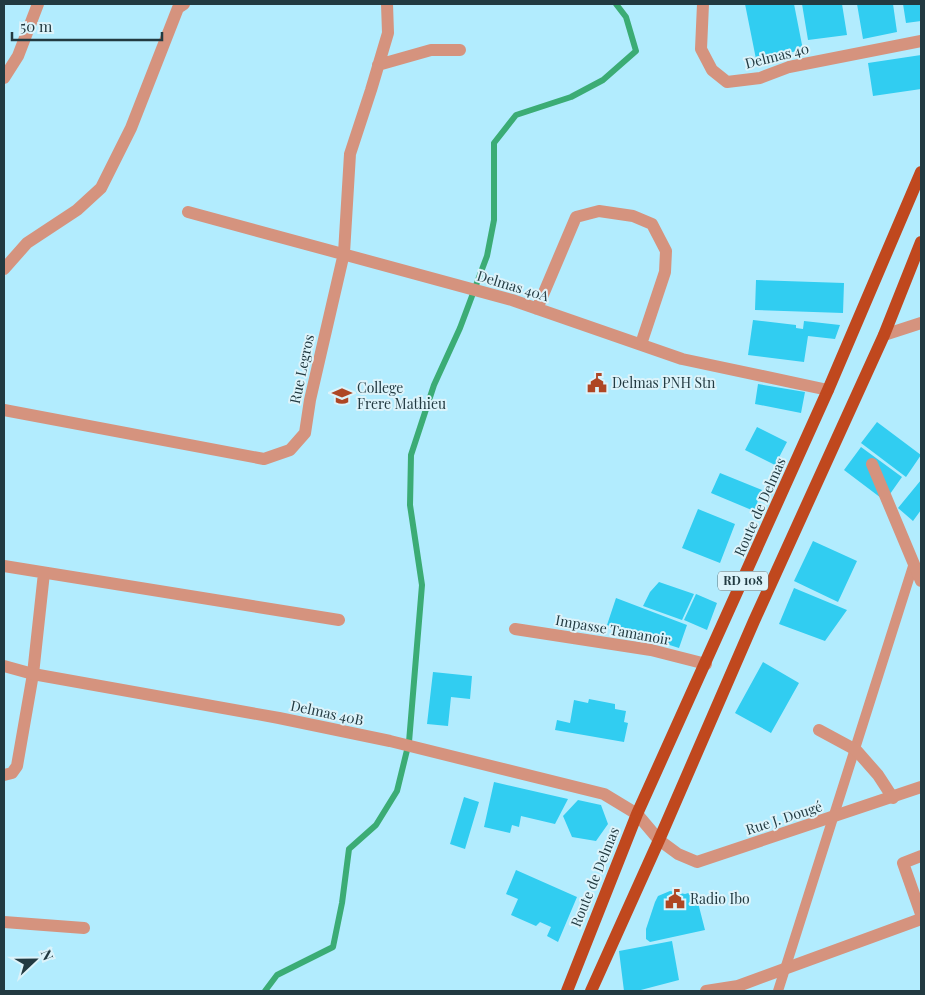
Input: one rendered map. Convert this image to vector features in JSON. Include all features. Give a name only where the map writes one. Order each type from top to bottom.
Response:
[{"type":"main road","name":"Route de Delmas","points":[[566,991],[637,814],[828,390],[921,172]]},
{"type":"main road","name":"RD 108","points":[[591,991],[758,612],[884,335],[921,242]]},
{"type":"street","points":[[4,78],[18,56],[38,4]]},
{"type":"street","points":[[4,269],[26,243],[77,210],[100,188],[130,128],[178,8],[184,4]]},
{"type":"street","name":"Rue Legros","points":[[4,410],[264,459],[290,450],[305,433],[310,400],[344,253],[350,154],[388,33],[388,4]]},
{"type":"street","name":"Delmas 40","points":[[703,4],[701,49],[712,70],[727,82],[760,78],[789,67],[921,41]]},
{"type":"street","points":[[378,64],[432,50],[460,50]]},
{"type":"street","points":[[537,309],[576,217],[599,211],[633,216],[652,224],[666,251],[665,272],[641,344]]},
{"type":"street","name":"Delmas 40A","points":[[188,212],[512,300],[682,359],[828,390]]},
{"type":"street","points":[[884,335],[921,323]]},
{"type":"street","points":[[872,464],[921,581]]},
{"type":"street","points":[[4,566],[339,620]]},
{"type":"street","points":[[4,775],[12,773],[17,766],[33,674],[44,573]]},
{"type":"street","name":"Impasse Tamanoir","points":[[515,629],[651,650],[706,664]]},
{"type":"street","name":"Delmas 40B","points":[[4,666],[33,674],[279,718],[390,741],[604,794],[637,814]]},
{"type":"street","points":[[819,730],[856,750],[878,775],[893,798]]},
{"type":"street","name":"Rue J. Dougé","points":[[637,814],[659,840],[678,854],[697,862],[893,798],[921,787]]},
{"type":"street","points":[[921,856],[903,863],[921,914]]},
{"type":"street","points":[[706,991],[738,986],[921,919]]},
{"type":"street","points":[[4,922],[84,928]]},
{"type":"lane","points":[[778,991],[914,563]]},
{"type":"building","points":[[745,4],[794,4],[803,50],[756,59]]},
{"type":"building","points":[[802,4],[842,4],[847,35],[808,40]]},
{"type":"building","points":[[857,4],[893,4],[897,32],[863,39]]},
{"type":"building","points":[[903,4],[921,4],[921,21],[906,23]]},
{"type":"building","points":[[921,55],[921,89],[873,96],[868,63]]},
{"type":"building","points":[[756,280],[844,283],[843,313],[755,310]]},
{"type":"building","points":[[753,320],[796,325],[796,328],[803,329],[804,321],[840,325],[835,339],[808,336],[804,362],[748,355]]},
{"type":"building","points":[[758,384],[805,392],[801,413],[755,404]]},
{"type":"building","points":[[877,422],[921,455],[906,477],[861,443]]},
{"type":"building","points":[[757,427],[787,442],[775,465],[745,450]]},
{"type":"building","points":[[861,447],[902,477],[885,501],[844,470]]},
{"type":"building","points":[[720,473],[762,490],[754,511],[711,493]]},
{"type":"building","points":[[921,480],[921,510],[913,521],[898,508]]},
{"type":"building","points":[[698,509],[735,524],[720,563],[682,548]]},
{"type":"building","points":[[813,541],[857,561],[838,602],[794,581]]},
{"type":"building","points":[[659,582],[694,594],[682,620],[643,606],[650,592]]},
{"type":"building","points":[[794,588],[847,610],[825,641],[779,624]]},
{"type":"building","points":[[696,594],[717,603],[707,630],[684,620]]},
{"type":"building","points":[[616,598],[687,625],[679,648],[607,625]]},
{"type":"building","points":[[763,662],[799,683],[771,733],[735,713]]},
{"type":"building","points":[[433,672],[472,676],[470,699],[451,697],[448,726],[427,724]]},
{"type":"building","points":[[589,699],[615,704],[615,709],[626,711],[624,722],[628,723],[624,742],[555,730],[557,720],[570,723],[574,700],[588,703]]},
{"type":"building","points":[[494,782],[568,799],[555,824],[521,816],[519,827],[512,825],[510,833],[484,827]]},
{"type":"building","points":[[464,797],[479,802],[465,849],[450,844]]},
{"type":"building","points":[[578,800],[601,805],[608,824],[596,841],[572,837],[563,816]]},
{"type":"building","points":[[516,870],[577,897],[558,942],[547,936],[551,927],[540,922],[536,926],[511,915],[518,899],[506,894]]},
{"type":"building","points":[[670,891],[685,894],[695,891],[705,930],[650,942],[646,939],[646,929],[655,902],[658,896]]},
{"type":"building","points":[[672,941],[679,980],[637,991],[624,991],[619,951]]},
{"type":"waterway","points":[[265,991],[277,975],[333,947],[342,903],[349,849],[376,825],[397,791],[409,742],[422,585],[410,505],[411,455],[434,385],[460,328],[487,256],[494,220],[494,143],[516,115],[571,97],[603,80],[636,51],[626,17],[616,4]]},
{"type":"place","name":"Delmas PNH Stn","points":[[597,383]]},
{"type":"place","name":"College Frere Mathieu","points":[[342,396]]},
{"type":"place","name":"Radio Ibo","points":[[675,899]]}]
